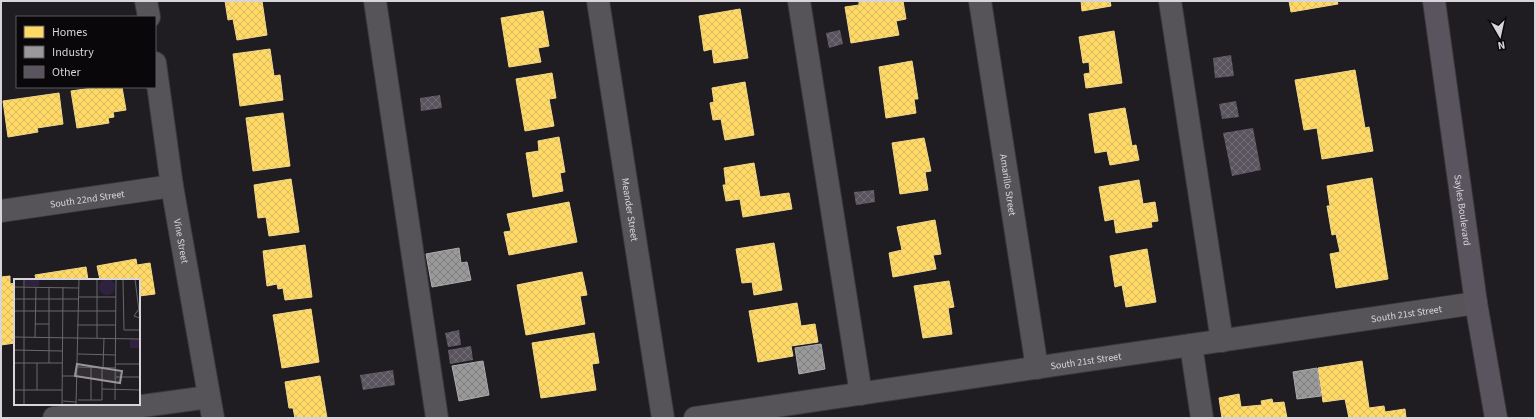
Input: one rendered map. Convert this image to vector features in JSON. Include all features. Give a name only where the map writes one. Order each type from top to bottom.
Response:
[{"type":"main road","name":"Sayles Boulevard","points":[[1434,1],[1476,303],[1496,418]]},
{"type":"street","points":[[146,1],[149,16]]},
{"type":"street","points":[[375,1],[437,418]]},
{"type":"street","name":"Meander Street","points":[[598,1],[663,418]]},
{"type":"street","points":[[799,1],[861,394]]},
{"type":"street","name":"Amarillo Street","points":[[980,1],[1037,368]]},
{"type":"street","points":[[1170,1],[1222,341]]},
{"type":"street","name":"Vine Street","points":[[156,70],[172,186],[213,418]]},
{"type":"street","name":"South 22nd Street","points":[[1,211],[172,186]]},
{"type":"street","name":"South 21st Street","points":[[695,418],[1476,303]]},
{"type":"street","points":[[1191,345],[1202,418]]},
{"type":"street","points":[[54,418],[209,397]]},
{"type":"building: Homes","points":[[225,1],[262,1],[267,35],[237,40],[233,19],[228,20]]},
{"type":"building: Homes","points":[[859,1],[903,1],[906,19],[896,21],[899,35],[851,43],[845,7],[859,5]]},
{"type":"building: Homes","points":[[1081,1],[1110,1],[1111,6],[1082,11]]},
{"type":"building: Homes","points":[[1289,1],[1337,1],[1338,4],[1291,12]]},
{"type":"building: Homes","points":[[740,9],[748,58],[714,63],[712,49],[704,51],[699,16]]},
{"type":"building: Homes","points":[[543,11],[549,46],[538,48],[541,62],[509,67],[501,18]]},
{"type":"building: Homes","points":[[1114,31],[1122,83],[1086,88],[1084,74],[1090,73],[1089,62],[1083,63],[1079,37]]},
{"type":"building: Homes","points":[[270,49],[274,76],[280,75],[283,100],[240,106],[233,54]]},
{"type":"building: Homes","points":[[912,61],[918,99],[914,99],[916,113],[886,118],[879,67]]},
{"type":"building: Homes","points":[[1355,70],[1365,128],[1369,127],[1373,151],[1322,159],[1317,128],[1304,130],[1295,80]]},
{"type":"building: Homes","points":[[552,73],[556,98],[549,99],[554,126],[525,131],[516,79]]},
{"type":"building: Homes","points":[[745,82],[754,135],[725,140],[721,119],[713,120],[710,103],[714,102],[712,88]]},
{"type":"building: Homes","points":[[92,88],[122,88],[126,110],[113,112],[114,117],[108,118],[109,123],[77,128],[71,91]]},
{"type":"building: Homes","points":[[59,93],[63,124],[37,128],[38,132],[8,137],[3,101]]},
{"type":"building: Homes","points":[[1125,108],[1132,146],[1136,145],[1139,160],[1110,165],[1107,151],[1095,153],[1089,114]]},
{"type":"building: Homes","points":[[283,113],[290,166],[253,171],[246,118]]},
{"type":"building: Homes","points":[[559,137],[565,172],[560,173],[563,191],[533,197],[526,153],[539,151],[538,141]]},
{"type":"building: Homes","points":[[924,138],[931,171],[925,172],[928,190],[900,194],[892,143]]},
{"type":"building: Homes","points":[[754,163],[760,197],[789,193],[792,209],[743,217],[740,199],[726,201],[723,185],[726,185],[724,168]]},
{"type":"building: Homes","points":[[1372,178],[1388,279],[1336,288],[1330,254],[1340,252],[1336,234],[1332,235],[1327,206],[1330,206],[1327,186]]},
{"type":"building: Homes","points":[[291,179],[299,232],[269,236],[266,217],[258,218],[254,185]]},
{"type":"building: Homes","points":[[1139,180],[1143,204],[1155,202],[1158,221],[1151,222],[1152,227],[1116,233],[1114,219],[1105,221],[1099,187]]},
{"type":"building: Homes","points":[[569,202],[577,242],[509,255],[504,232],[511,231],[507,214]]},
{"type":"building: Homes","points":[[935,220],[941,254],[933,255],[936,269],[893,277],[889,253],[902,250],[897,227]]},
{"type":"building: Homes","points":[[774,243],[782,290],[754,295],[752,282],[742,283],[736,249]]},
{"type":"building: Homes","points":[[305,245],[312,297],[285,300],[283,288],[278,289],[277,284],[267,286],[263,251]]},
{"type":"building: Homes","points":[[1147,249],[1156,302],[1126,307],[1122,285],[1115,287],[1110,256]]},
{"type":"building: Homes","points":[[136,259],[137,265],[150,263],[155,294],[140,296],[140,279],[100,279],[97,266]]},
{"type":"building: Homes","points":[[86,267],[88,279],[36,279],[35,275]]},
{"type":"building: Homes","points":[[582,272],[587,295],[580,296],[585,324],[526,335],[517,285]]},
{"type":"building: Homes","points":[[10,276],[10,284],[14,283],[14,343],[1,345],[1,277]]},
{"type":"building: Homes","points":[[949,281],[954,307],[948,308],[952,334],[923,338],[914,286]]},
{"type":"building: Homes","points":[[797,303],[801,326],[815,324],[818,342],[791,346],[793,356],[758,362],[749,311]]},
{"type":"building: Homes","points":[[311,309],[319,362],[282,368],[273,315]]},
{"type":"building: Homes","points":[[594,333],[599,363],[592,364],[596,390],[541,398],[532,343]]},
{"type":"building: Homes","points":[[1362,361],[1369,408],[1384,406],[1385,412],[1405,409],[1406,418],[1349,418],[1345,399],[1323,402],[1318,368]]},
{"type":"building: Homes","points":[[320,376],[327,418],[295,418],[293,408],[289,408],[285,382]]},
{"type":"building: Homes","points":[[1239,394],[1241,407],[1262,405],[1261,401],[1272,399],[1273,403],[1284,402],[1287,418],[1222,418],[1219,398]]},
{"type":"building: Industry","points":[[459,248],[461,263],[467,262],[471,280],[432,287],[426,254]]},
{"type":"building: Industry","points":[[821,344],[825,369],[799,374],[795,348]]},
{"type":"building: Industry","points":[[483,361],[489,395],[459,401],[452,366]]},
{"type":"building: Industry","points":[[1317,368],[1321,396],[1297,399],[1293,372]]},
{"type":"building: Other","points":[[840,30],[843,44],[829,48],[826,33]]},
{"type":"building: Other","points":[[1231,55],[1234,76],[1215,78],[1213,58]]},
{"type":"building: Other","points":[[440,95],[442,108],[421,111],[420,98]]},
{"type":"building: Other","points":[[1236,101],[1239,117],[1222,119],[1219,104]]},
{"type":"building: Other","points":[[1253,128],[1261,170],[1232,176],[1223,133]]},
{"type":"building: Other","points":[[874,190],[875,202],[856,205],[854,192]]},
{"type":"building: Other","points":[[459,330],[461,345],[448,347],[445,333]]},
{"type":"building: Other","points":[[471,346],[473,360],[450,364],[448,350]]},
{"type":"building: Other","points":[[393,370],[395,385],[363,390],[360,375]]}]
